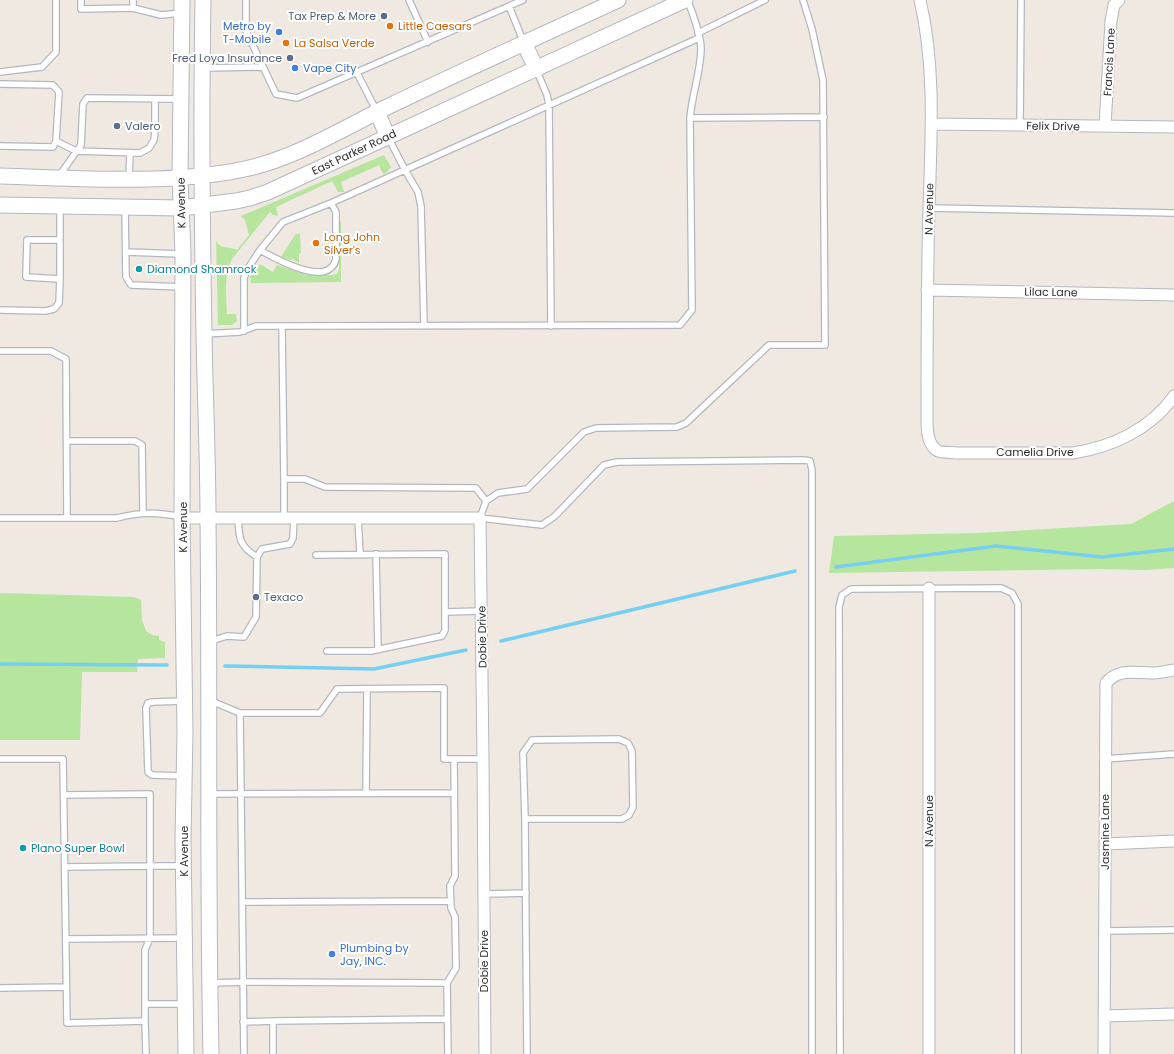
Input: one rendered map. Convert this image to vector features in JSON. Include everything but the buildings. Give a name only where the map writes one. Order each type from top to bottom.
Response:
[{"type":"main road","name":"K Avenue","points":[[203,0],[202,205],[208,518],[209,983],[211,1054]]},
{"type":"main road","points":[[0,176],[129,179],[180,177],[240,170],[275,160],[303,149],[377,112],[618,0]]},
{"type":"main road","name":"East Parker Road","points":[[0,205],[181,208],[250,198],[268,192],[686,0]]},
{"type":"main road","name":"K Avenue","points":[[182,7],[180,177],[183,254],[182,518],[185,701],[184,866],[186,1054]]},
{"type":"main road","points":[[524,43],[536,68]]},
{"type":"main road","points":[[377,112],[388,137]]},
{"type":"main road","points":[[185,701],[209,700]]},
{"type":"main road","points":[[184,866],[209,866]]},
{"type":"street","name":"N Avenue","points":[[920,0],[926,25],[930,65],[931,124],[927,290],[927,419]]},
{"type":"street","name":"Francis Lane","points":[[1105,126],[1111,21],[1114,5],[1119,0]]},
{"type":"street","name":"Felix Drive","points":[[931,124],[1174,127]]},
{"type":"street","name":"Lilac Lane","points":[[927,290],[1174,295]]},
{"type":"street","name":"Camelia Drive","points":[[927,419],[929,440],[933,447],[939,451],[957,453],[1073,453],[1089,451],[1108,445],[1128,436],[1151,421],[1174,396]]},
{"type":"street","points":[[182,518],[480,518]]},
{"type":"street","name":"Dobie Drive","points":[[480,518],[485,1054]]},
{"type":"street","name":"N Avenue","points":[[929,588],[929,1054]]},
{"type":"street","name":"Jasmine Lane","points":[[1104,1054],[1106,683],[1111,676],[1120,673],[1154,673],[1174,670]]},
{"type":"street","points":[[1105,844],[1174,841]]},
{"type":"street","points":[[1104,1016],[1174,1014]]},
{"type":"lane","points":[[0,72],[42,67],[56,52],[56,0]]},
{"type":"lane","points":[[81,0],[81,9],[133,8],[161,15],[182,7]]},
{"type":"lane","points":[[133,0],[133,8]]},
{"type":"lane","points":[[246,0],[246,30],[276,94],[297,98],[358,73],[523,0]]},
{"type":"lane","points":[[409,0],[428,42]]},
{"type":"lane","points":[[204,334],[240,332],[256,326],[680,325],[692,310],[690,118],[691,104],[698,77],[701,46],[692,11],[686,0]]},
{"type":"lane","points":[[244,331],[244,278],[247,270],[260,250],[283,222],[331,203],[549,105],[698,35],[765,0]]},
{"type":"lane","points":[[803,0],[812,29],[823,80],[825,345],[769,345],[686,423],[677,427],[596,428],[584,432],[527,489],[498,493],[486,501],[480,518],[542,525],[555,516],[604,465],[617,462],[810,461],[812,470],[812,1054]]},
{"type":"lane","points":[[1020,125],[1021,0]]},
{"type":"lane","points":[[509,6],[524,43]]},
{"type":"lane","points":[[202,68],[263,67]]},
{"type":"lane","points":[[536,68],[547,94],[549,105],[551,326]]},
{"type":"lane","points":[[358,73],[377,112]]},
{"type":"lane","points":[[0,84],[53,85],[59,92],[56,141],[53,147],[0,146]]},
{"type":"lane","points":[[58,178],[81,145],[83,104],[87,98],[182,100]]},
{"type":"lane","points":[[56,141],[76,151],[140,153],[149,148],[154,140],[155,99]]},
{"type":"lane","points":[[690,118],[824,117]]},
{"type":"lane","points":[[388,137],[404,170],[418,192],[421,206],[424,326]]},
{"type":"lane","points":[[129,179],[130,153]]},
{"type":"lane","points":[[260,250],[278,260],[298,268],[324,272],[330,270],[336,259],[336,212],[331,203]]},
{"type":"lane","points":[[0,310],[45,311],[54,309],[59,303],[60,206]]},
{"type":"lane","points":[[125,207],[126,277],[131,285],[183,287]]},
{"type":"lane","points":[[929,208],[1174,213]]},
{"type":"lane","points":[[60,240],[27,240],[26,277],[60,279]]},
{"type":"lane","points":[[126,252],[183,254]]},
{"type":"lane","points":[[208,642],[227,636],[244,637],[256,617],[257,557],[262,549],[290,544],[293,538],[284,479],[282,326]]},
{"type":"lane","points":[[0,351],[52,351],[66,359],[67,518]]},
{"type":"lane","points":[[67,441],[135,441],[142,445],[143,513]]},
{"type":"lane","points":[[284,479],[305,479],[325,487],[476,488],[486,501]]},
{"type":"lane","points":[[0,518],[117,518],[135,513],[143,513],[166,514],[182,518]]},
{"type":"lane","points":[[238,518],[240,540],[247,551],[257,557]]},
{"type":"lane","points":[[358,518],[360,554]]},
{"type":"lane","points":[[316,554],[445,554],[446,612],[445,630],[442,636],[371,651],[327,651]]},
{"type":"lane","points":[[376,554],[378,649]]},
{"type":"lane","points":[[840,1054],[839,608],[842,595],[852,589],[929,588],[1001,588],[1012,593],[1018,604],[1018,1054]]},
{"type":"lane","points":[[446,612],[481,612]]},
{"type":"lane","points":[[209,700],[240,713],[320,713],[337,689],[444,688],[444,759],[483,759]]},
{"type":"lane","points":[[366,689],[366,793]]},
{"type":"lane","points":[[184,776],[152,776],[148,772],[146,708],[148,703],[153,702],[185,701]]},
{"type":"lane","points":[[240,713],[244,1054]]},
{"type":"lane","points":[[525,819],[622,819],[629,815],[632,807],[632,752],[628,743],[619,739],[532,740],[523,752],[527,1054]]},
{"type":"lane","points":[[1105,759],[1174,754]]},
{"type":"lane","points":[[0,759],[63,759],[67,1023],[145,1020]]},
{"type":"lane","points":[[448,1054],[447,983],[456,968],[456,917],[451,908],[450,886],[455,876],[454,759]]},
{"type":"lane","points":[[209,794],[454,793]]},
{"type":"lane","points":[[64,795],[150,794],[150,938],[145,950],[146,1054]]},
{"type":"lane","points":[[65,867],[184,866]]},
{"type":"lane","points":[[484,894],[526,894]]},
{"type":"lane","points":[[242,902],[451,901]]},
{"type":"lane","points":[[1105,931],[1174,930]]},
{"type":"lane","points":[[66,939],[185,938]]},
{"type":"lane","points":[[209,983],[447,983]]},
{"type":"lane","points":[[0,988],[66,987]]},
{"type":"lane","points":[[146,1004],[185,1004]]},
{"type":"lane","points":[[243,1022],[447,1019]]},
{"type":"lane","points":[[273,1021],[273,1054]]},
{"type":"green space","points":[[384,155],[391,167],[386,173],[383,174],[379,165],[341,182],[344,192],[338,192],[332,181],[276,207],[278,216],[273,215],[270,212],[232,259],[229,266],[226,286],[227,314],[236,314],[237,321],[232,325],[218,325],[216,241],[220,246],[237,250],[249,235],[245,220],[241,216]]},
{"type":"green space","points":[[339,220],[341,222],[341,282],[251,283],[250,277],[260,264],[273,272],[277,265],[307,275],[337,274],[339,270]]},
{"type":"green space","points":[[300,233],[301,253],[299,253],[299,263],[292,259],[281,257],[295,235]]},
{"type":"green space","points":[[1174,501],[1174,568],[1146,570],[1098,569],[829,573],[834,536],[978,533],[1131,524]]},
{"type":"green space","points":[[0,593],[134,597],[141,600],[142,620],[146,631],[152,635],[159,636],[159,640],[165,642],[165,658],[138,659],[137,672],[82,672],[80,740],[0,740]]},
{"type":"waterway","points":[[836,567],[996,546],[1102,557],[1174,549]]},
{"type":"waterway","points":[[501,641],[795,571]]},
{"type":"waterway","points":[[225,666],[374,669],[466,650]]},
{"type":"waterway","points":[[0,664],[167,665]]},
{"type":"place","name":"Tax Prep & More","points":[[384,16]]},
{"type":"place","name":"Little Caesars","points":[[390,26]]},
{"type":"place","name":"Metro by T-Mobile","points":[[279,32]]},
{"type":"place","name":"La Salsa Verde","points":[[286,43]]},
{"type":"place","name":"Fred Loya Insurance","points":[[290,58]]},
{"type":"place","name":"Vape City","points":[[295,68]]},
{"type":"place","name":"Valero","points":[[117,126]]},
{"type":"place","name":"Long John Silver's","points":[[316,243]]},
{"type":"place","name":"Diamond Shamrock","points":[[139,269]]},
{"type":"place","name":"Texaco","points":[[256,597]]},
{"type":"place","name":"Plano Super Bowl","points":[[23,848]]},
{"type":"place","name":"Plumbing by Jay, INC.","points":[[332,954]]}]
